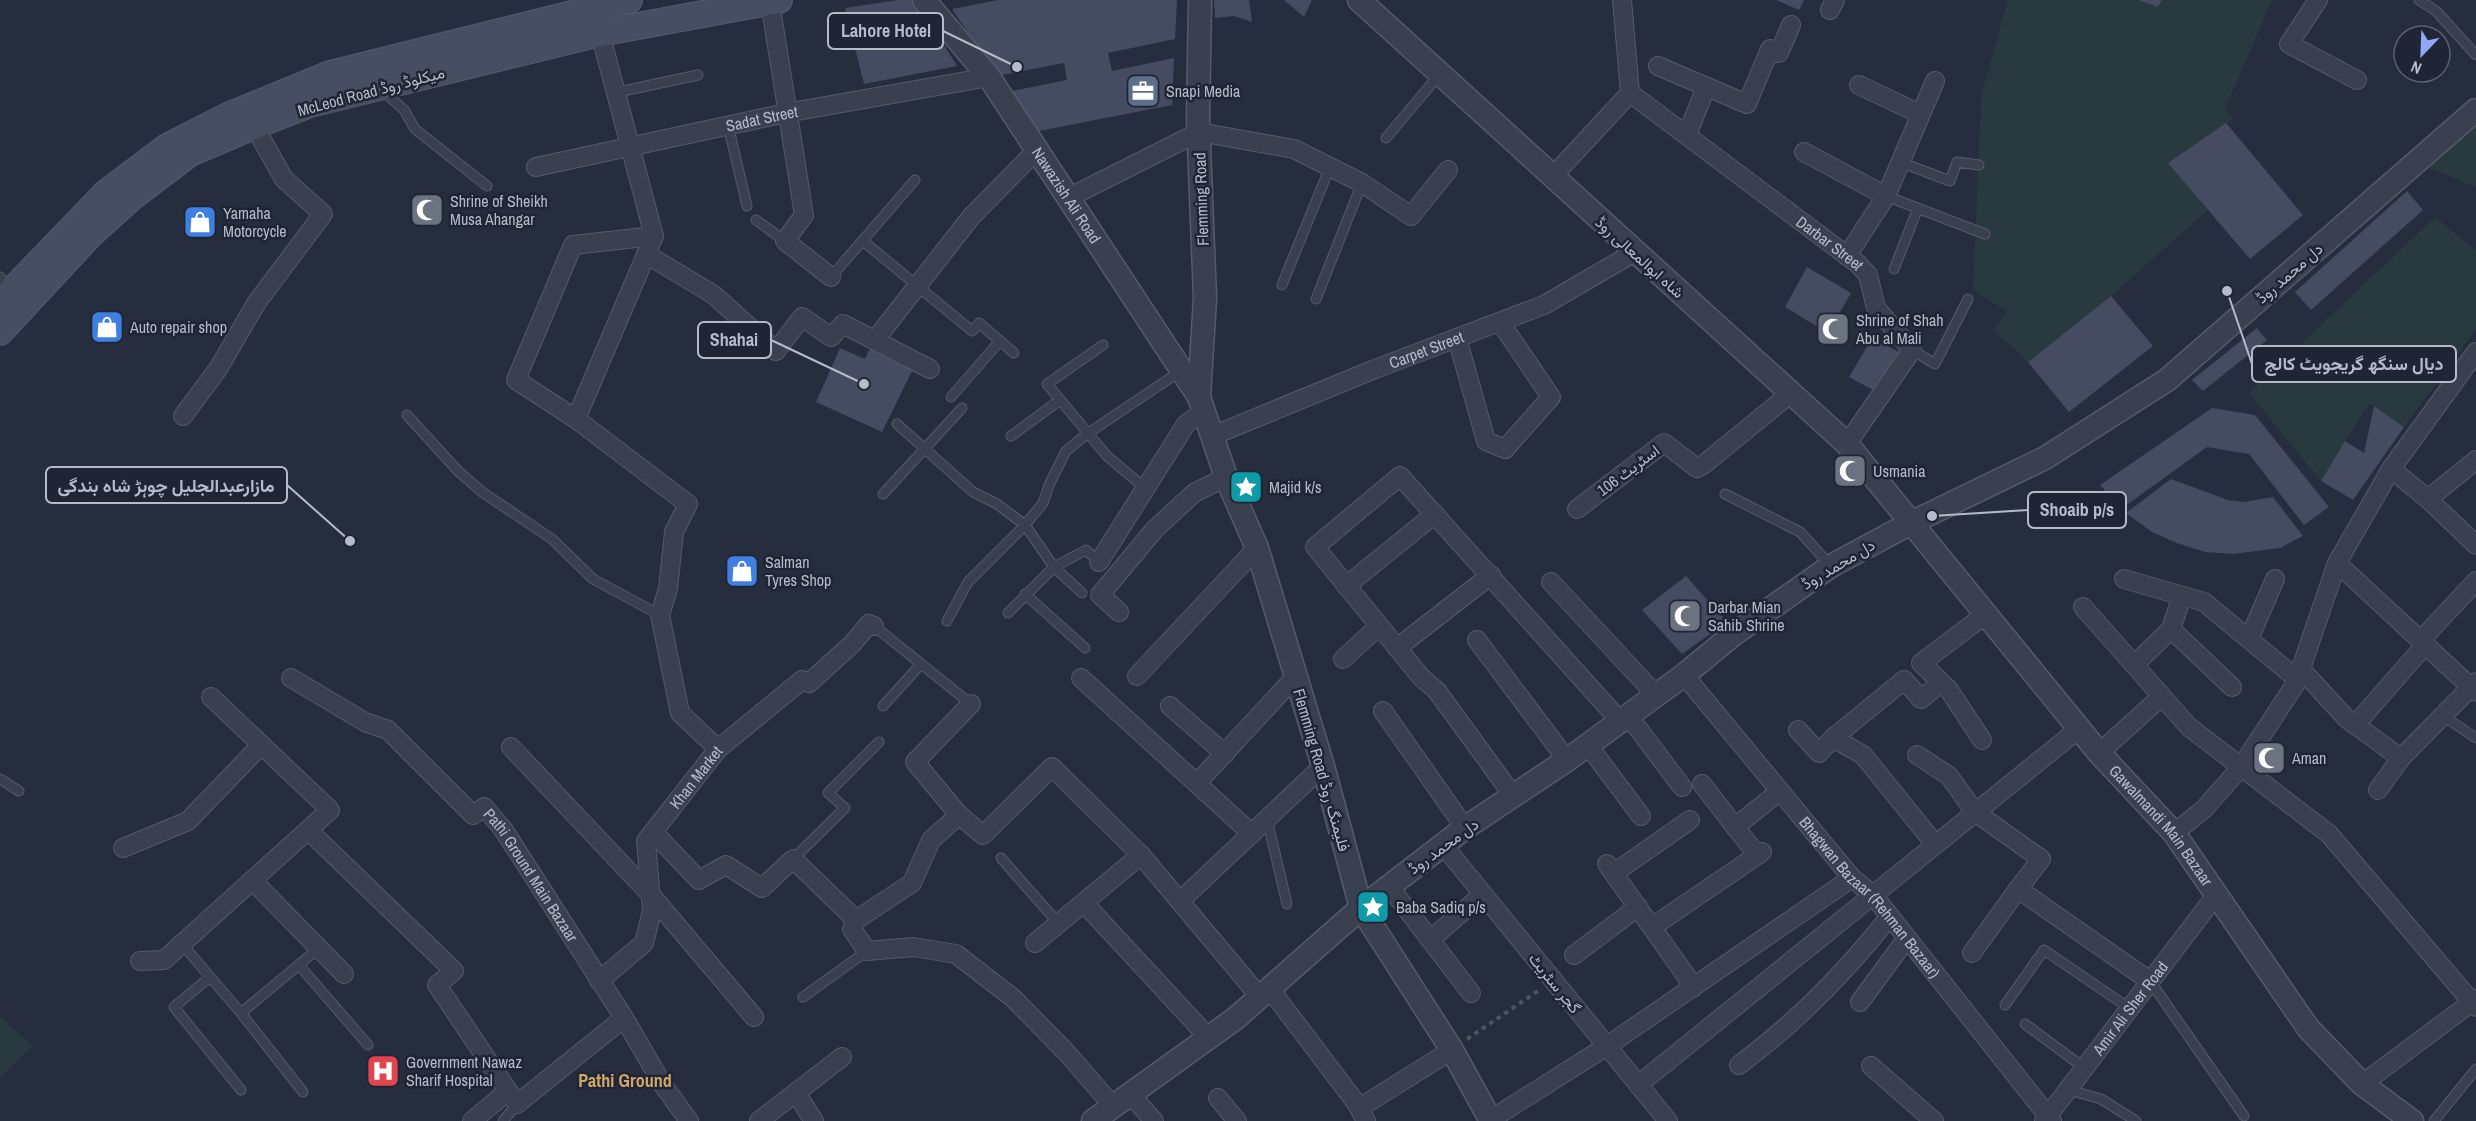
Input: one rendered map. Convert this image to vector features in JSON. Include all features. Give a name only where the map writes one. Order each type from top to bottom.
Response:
[{"type":"main road","name":"McLeod Road میکلوڈ روڈ","points":[[4,291],[106,193],[167,147],[228,116],[330,74],[629,0]]},
{"type":"main road","name":"McLeod Road میکلوڈ روڈ","points":[[0,332],[91,234],[132,197],[190,153],[310,104],[729,4],[775,1]]},
{"type":"street","name":"Nawazish Ali Road","points":[[924,0],[989,77],[1202,404]]},
{"type":"street","name":"Flemming Road","points":[[1200,0],[1199,132],[1205,297],[1202,404]]},
{"type":"street","name":"شاہ ابوالمعالی روڈ","points":[[1359,0],[1847,444],[1911,522]]},
{"type":"street","points":[[1552,177],[1630,93],[1622,0]]},
{"type":"street","points":[[2318,0],[2289,44],[2357,80]]},
{"type":"street","points":[[775,1],[786,113],[804,215],[785,241],[831,277]]},
{"type":"street","points":[[1658,66],[1747,104],[1770,49],[1779,53],[1791,26]]},
{"type":"street","points":[[576,419],[654,236],[618,92],[600,33]]},
{"type":"street","name":"Sadat Street","points":[[536,167],[786,113],[989,77]]},
{"type":"street","points":[[1847,256],[1886,196],[1935,81]]},
{"type":"street","points":[[1859,85],[1920,114]]},
{"type":"street","points":[[1687,135],[1706,87]]},
{"type":"street","name":"Darbar Street","points":[[1630,93],[1847,256],[1868,275],[1876,308],[1911,350]]},
{"type":"street","name":"دل محمد روڈ","points":[[1092,1121],[1209,1038],[1265,993],[1361,908],[1464,828],[1567,760],[1684,675],[1734,634],[1831,566],[1911,522],[2045,458],[2167,380],[2476,110]]},
{"type":"street","points":[[183,416],[218,369],[256,302],[323,214],[284,179],[254,126]]},
{"type":"street","points":[[1068,198],[1199,132],[1294,149],[1362,183],[1411,216],[1448,170]]},
{"type":"street","points":[[875,340],[971,217],[1037,150]]},
{"type":"street","points":[[1804,152],[1886,196]]},
{"type":"street","points":[[654,236],[573,245],[516,380],[576,419],[688,504],[674,532],[668,589],[660,615],[680,713],[718,749]]},
{"type":"street","name":"Carpet Street","points":[[1212,436],[1544,305],[1635,252]]},
{"type":"street","points":[[646,254],[714,295],[776,351],[802,317],[831,338],[843,324],[930,369]]},
{"type":"street","points":[[1457,338],[1486,441],[1505,449],[1551,397],[1500,322]]},
{"type":"street","points":[[1847,444],[1911,350]]},
{"type":"street","points":[[2174,833],[2204,809],[2241,767],[2299,674],[2337,563],[2391,469],[2476,352]]},
{"type":"street","name":"اسٹریٹ 106","points":[[1577,509],[1664,443],[1697,468],[1791,393]]},
{"type":"street","points":[[1099,562],[1186,424],[1202,404]]},
{"type":"street","name":"Flemming Road فلیمنگ روڈ","points":[[1202,404],[1226,477],[1257,548],[1323,766],[1361,908],[1452,1050],[1491,1121]]},
{"type":"street","points":[[2428,499],[2476,460]]},
{"type":"street","points":[[2391,469],[2428,499],[2476,545]]},
{"type":"street","points":[[1514,797],[1437,690],[1421,677],[1315,548],[1400,476],[1624,718],[1682,787]]},
{"type":"street","points":[[1119,612],[1100,594],[1155,529],[1194,493],[1226,477]]},
{"type":"street","points":[[1346,586],[1435,514]]},
{"type":"street","name":"Gawalmandi Main Bazaar","points":[[1911,522],[2099,753],[2174,833],[2308,1028],[2362,1084],[2412,1121]]},
{"type":"street","points":[[1137,676],[1257,548]]},
{"type":"street","points":[[2337,563],[2422,643],[2474,687],[2401,758],[2378,790]]},
{"type":"street","points":[[1397,648],[1491,575]]},
{"type":"street","points":[[2124,579],[2204,602],[2249,639],[2299,674],[2347,720],[2401,758]]},
{"type":"street","points":[[2249,639],[2275,579]]},
{"type":"street","points":[[2355,725],[2476,581]]},
{"type":"street","points":[[1551,582],[1656,694]]},
{"type":"street","points":[[2134,665],[2171,630],[2182,596]]},
{"type":"street","points":[[2083,607],[2188,727],[2330,834],[2475,1003],[2362,1084]]},
{"type":"street","points":[[1982,740],[1941,682],[1921,663],[1986,614]]},
{"type":"street","name":"Khan Market","points":[[599,981],[644,943],[652,911],[646,841],[718,749],[802,680],[809,683],[852,644],[869,624],[874,626]]},
{"type":"street","points":[[1343,659],[1379,626]]},
{"type":"street","points":[[2171,630],[2232,687]]},
{"type":"street","points":[[1477,640],[1567,760]]},
{"type":"street","name":"Bhagwan Bazaar (Rehman Bazaar)","points":[[1684,675],[1852,878],[1873,895],[2048,1119]]},
{"type":"street","points":[[1197,783],[1295,676]]},
{"type":"street","name":"Pathi Ground Main Bazaar","points":[[291,678],[365,722],[388,730],[473,815],[483,807],[503,829],[624,1018],[663,1085],[689,1121]]},
{"type":"street","points":[[1081,678],[1252,834]]},
{"type":"street","points":[[1798,730],[1819,753],[1833,738],[1904,680],[1921,699],[1941,682]]},
{"type":"street","points":[[140,961],[164,960],[330,810],[211,697]]},
{"type":"street","points":[[2099,753],[2161,697]]},
{"type":"street","points":[[971,704],[915,762],[959,815],[983,835],[1052,767],[1141,855],[1265,993],[1363,1114],[1452,1050]]},
{"type":"street","points":[[1170,706],[1225,754]]},
{"type":"street","points":[[1383,711],[1464,828]]},
{"type":"street","points":[[1638,1085],[2080,728]]},
{"type":"street","points":[[1833,738],[1863,754],[1935,844]]},
{"type":"street","points":[[1587,744],[1641,816]]},
{"type":"street","points":[[123,848],[188,821],[261,745]]},
{"type":"street","points":[[511,747],[651,895],[754,1017]]},
{"type":"street","points":[[1917,755],[1949,776],[1975,812],[2041,859],[1972,953]]},
{"type":"street","points":[[1180,901],[1323,766]]},
{"type":"street","points":[[1652,927],[1760,853],[1735,827],[1702,784]]},
{"type":"street","points":[[1735,827],[1780,791]]},
{"type":"street","points":[[959,815],[931,840],[912,883],[856,920],[852,929],[867,951],[913,947],[956,954],[1013,998],[1066,1052],[1122,1100],[1154,1121]]},
{"type":"street","points":[[1690,820],[1610,868],[1694,987]]},
{"type":"street","points":[[308,830],[454,971],[436,985],[512,1097]]},
{"type":"street","points":[[653,832],[699,880],[726,865],[762,888],[793,859],[856,920]]},
{"type":"street","name":"گجر سٹریٹ","points":[[1443,845],[1668,1121]]},
{"type":"street","points":[[1035,944],[1141,855]]},
{"type":"street","points":[[1491,1121],[1607,1046],[1852,878]]},
{"type":"street","points":[[252,880],[344,974]]},
{"type":"street","points":[[1389,886],[1471,993]]},
{"type":"street","points":[[2018,889],[2150,981]]},
{"type":"street","points":[[1430,940],[1483,894]]},
{"type":"street","name":"Amir Ali Sher Road","points":[[2048,1119],[2066,1089],[2216,895]]},
{"type":"street","points":[[1084,903],[1209,1038]]},
{"type":"street","points":[[1574,955],[1638,908]]},
{"type":"street","points":[[1739,1065],[1805,1012],[1859,954],[1890,916]]},
{"type":"street","points":[[1860,1002],[1907,938]]},
{"type":"street","points":[[472,1121],[512,1097],[624,1018]]},
{"type":"street","points":[[759,1121],[842,1058]]},
{"type":"street","points":[[1871,1066],[1934,1121]]},
{"type":"street","points":[[796,1093],[814,1121]]},
{"type":"street","points":[[1218,1098],[1237,1121]]},
{"type":"lane","points":[[2419,0],[2436,11],[2476,55]]},
{"type":"lane","points":[[618,92],[698,75]]},
{"type":"lane","points":[[1386,138],[1439,75]]},
{"type":"lane","points":[[379,87],[404,110],[415,129],[487,186]]},
{"type":"lane","points":[[728,125],[747,206]]},
{"type":"lane","points":[[1900,162],[1950,181],[1957,162],[1979,165]]},
{"type":"lane","points":[[1282,285],[1330,167]]},
{"type":"lane","points":[[831,277],[915,180]]},
{"type":"lane","points":[[1316,299],[1362,183]]},
{"type":"lane","points":[[1886,196],[1985,234]]},
{"type":"lane","points":[[1894,269],[1918,208]]},
{"type":"lane","points":[[756,220],[785,241]]},
{"type":"lane","points":[[863,241],[918,284],[972,331],[979,323],[1014,353]]},
{"type":"lane","points":[[1911,350],[1935,364],[1968,299]]},
{"type":"lane","points":[[951,398],[1000,341]]},
{"type":"lane","points":[[1103,345],[1047,384],[1107,456],[1145,488]]},
{"type":"lane","points":[[947,621],[968,582],[1025,525],[1043,502],[1048,485],[1066,451],[1087,434],[1182,370]]},
{"type":"lane","points":[[1011,436],[1060,400]]},
{"type":"lane","points":[[883,494],[925,451],[962,408]]},
{"type":"lane","points":[[407,415],[458,471],[482,492],[552,539],[593,579],[660,615]]},
{"type":"lane","points":[[897,424],[973,492],[997,504],[1025,525],[1054,567],[1082,593]]},
{"type":"lane","points":[[1725,494],[1800,532],[1831,566]]},
{"type":"lane","points":[[1008,612],[1054,567],[1086,550],[1099,562]]},
{"type":"lane","points":[[1025,594],[1084,648]]},
{"type":"lane","points":[[874,626],[971,704]]},
{"type":"lane","points":[[883,705],[921,664]]},
{"type":"lane","points":[[2443,716],[2476,738]]},
{"type":"lane","points":[[793,859],[845,808],[828,793],[879,742]]},
{"type":"lane","points":[[0,779],[19,791]]},
{"type":"lane","points":[[1268,819],[1287,904]]},
{"type":"lane","points":[[1001,858],[1059,924]]},
{"type":"lane","points":[[182,944],[241,1013],[303,1092]]},
{"type":"lane","points":[[241,1013],[319,948]]},
{"type":"lane","points":[[2005,1005],[2044,950],[2129,1008]]},
{"type":"lane","points":[[803,997],[867,951]]},
{"type":"lane","points":[[299,965],[368,1045]]},
{"type":"lane","points":[[210,977],[174,1007],[241,1090]]},
{"type":"lane","points":[[2150,981],[2244,1116]]},
{"type":"lane","points":[[2025,1024],[2083,1067]]},
{"type":"lane","points":[[2434,1121],[2476,1069]]},
{"type":"lane","points":[[2066,1089],[2101,1099],[2136,1121]]},
{"type":"lane","points":[[503,1121],[512,1097]]},
{"type":"path","points":[[1452,1050],[1553,980]]},
{"type":"shaded area","points":[[2008,0],[2136,0],[2158,7],[2162,0],[2272,0],[2225,109],[2234,118],[2169,163],[2208,210],[2111,296],[2028,362],[1994,330],[2007,311],[1973,290],[1981,96]]},
{"type":"shaded area","points":[[2476,110],[2476,187],[2415,162]]},
{"type":"shaded area","points":[[2435,217],[2476,250],[2476,329],[2404,427],[2369,403],[2321,481],[2249,393]]},
{"type":"shaded area","points":[[0,1017],[33,1046],[0,1078]]},
{"type":"building","points":[[898,0],[916,0],[957,66],[864,84],[845,8]]},
{"type":"building","points":[[998,0],[1177,0],[1175,39],[1108,53],[1112,71],[1174,58],[1172,105],[1034,132],[1008,92],[1067,80],[1064,63],[997,76],[952,9]]},
{"type":"building","points":[[1214,0],[1249,0],[1252,22],[1234,16],[1215,18]]},
{"type":"building","points":[[1284,0],[1312,0],[1304,17]]},
{"type":"building","points":[[1776,0],[1804,0],[1799,10]]},
{"type":"building","points":[[2138,0],[2162,0],[2158,7]]},
{"type":"building","points":[[2226,123],[2303,215],[2250,259],[2168,163]]},
{"type":"building","points":[[2407,191],[2423,210],[2311,310],[2295,292]]},
{"type":"building","points":[[1807,267],[1851,293],[1828,333],[1785,307]]},
{"type":"building","points":[[2111,296],[2153,346],[2069,412],[2028,362]]},
{"type":"building","points":[[2257,328],[2267,340],[2203,391],[2192,380]]},
{"type":"building","points":[[1872,338],[1899,352],[1875,391],[1849,377]]},
{"type":"building","points":[[871,346],[914,367],[882,432],[816,402],[840,348],[865,359]]},
{"type":"building","points":[[2374,406],[2404,427],[2353,500],[2321,481],[2345,441],[2364,453]]},
{"type":"building","points":[[2212,408],[2255,415],[2329,507],[2304,525],[2249,454],[2207,447],[2121,509],[2100,485]]},
{"type":"building","points":[[2171,479],[2228,500],[2244,502],[2273,497],[2303,536],[2280,548],[2233,554],[2205,552],[2152,532],[2126,513]]},
{"type":"building","name":"Darbar Mian Sahib Shrine","points":[[1686,576],[1727,622],[1682,654],[1642,610]]},
{"type":"place","name":"Lahore Hotel","points":[[1017,67]]},
{"type":"place","name":"Snapi Media","points":[[1143,91]]},
{"type":"place","name":"Shrine of Sheikh Musa Ahangar","points":[[427,210]]},
{"type":"place","name":"Yamaha Motorcycle","points":[[200,222]]},
{"type":"place","name":"دیال سنگھ گریجویٹ کالج","points":[[2227,291]]},
{"type":"place","name":"Auto repair shop","points":[[107,327]]},
{"type":"place","name":"Shrine of Shah Abu al Mali","points":[[1833,329]]},
{"type":"place","name":"Shahai","points":[[864,384]]},
{"type":"place","name":"Usmania","points":[[1850,471]]},
{"type":"place","name":"Majid k/s","points":[[1246,487]]},
{"type":"place","name":"Shoaib p/s","points":[[1932,516]]},
{"type":"place","name":"مازارعبدالجلیل چوہڑ شاہ بندگی","points":[[350,541]]},
{"type":"place","name":"Salman Tyres Shop","points":[[742,571]]},
{"type":"place","name":"Darbar Mian Sahib Shrine","points":[[1685,616]]},
{"type":"place","name":"Aman","points":[[2269,758]]},
{"type":"place","name":"Baba Sadiq p/s","points":[[1373,907]]},
{"type":"place","name":"Government Nawaz Sharif Hospital","points":[[383,1071]]},
{"type":"district","name":"Pathi Ground","points":[[625,1080]]}]
